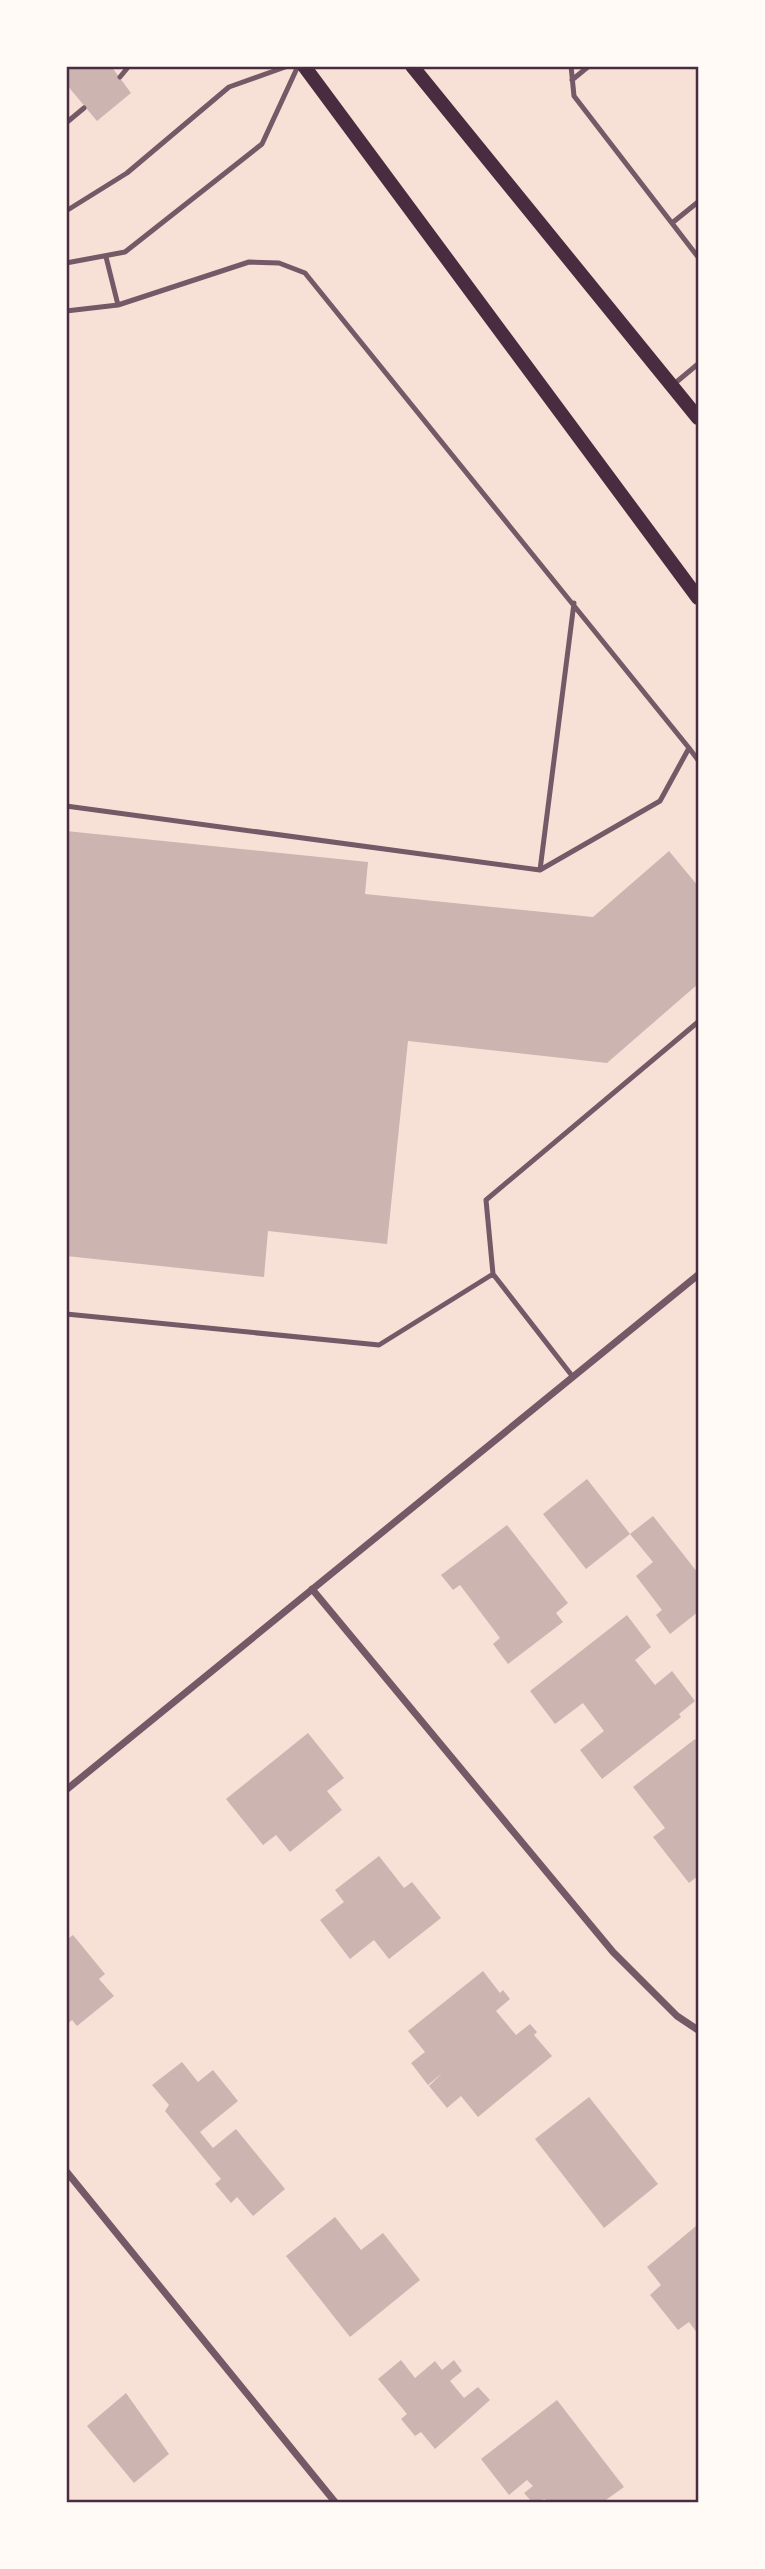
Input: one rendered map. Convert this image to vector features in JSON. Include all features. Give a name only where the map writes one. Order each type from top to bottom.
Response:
[{"type":"main road","points":[[304,66],[698,598]]},
{"type":"main road","points":[[412,66],[698,418]]},
{"type":"street","points":[[66,1790],[698,1275]]},
{"type":"street","points":[[312,1589],[613,1952],[677,2016],[698,2030]]},
{"type":"street","points":[[66,2171],[335,2502]]},
{"type":"lane","points":[[120,78],[129,66]]},
{"type":"lane","points":[[66,211],[127,173],[229,87],[288,66]]},
{"type":"lane","points":[[66,263],[125,252],[262,144],[298,66]]},
{"type":"lane","points":[[571,66],[574,96],[698,257]]},
{"type":"lane","points":[[572,80],[589,66]]},
{"type":"lane","points":[[66,123],[84,108]]},
{"type":"lane","points":[[672,223],[698,202]]},
{"type":"lane","points":[[106,257],[118,305]]},
{"type":"lane","points":[[66,311],[118,305],[249,262],[279,263],[306,273],[574,602],[698,760]]},
{"type":"lane","points":[[672,385],[698,364]]},
{"type":"lane","points":[[540,870],[574,602]]},
{"type":"lane","points":[[66,806],[540,870],[660,802],[689,748]]},
{"type":"lane","points":[[573,1377],[492,1274],[486,1200],[698,1022]]},
{"type":"lane","points":[[66,1314],[379,1345],[492,1274]]},
{"type":"building","points":[[66,66],[111,66],[131,93],[97,121],[66,84]]},
{"type":"building","points":[[66,831],[368,862],[365,894],[593,917],[669,851],[698,886],[698,984],[607,1063],[408,1041],[387,1244],[268,1231],[264,1277],[66,1256]]},
{"type":"building","points":[[587,1479],[630,1534],[586,1569],[543,1514]]},
{"type":"building","points":[[653,1516],[698,1573],[698,1612],[670,1634],[656,1615],[662,1610],[636,1576],[653,1562],[630,1534]]},
{"type":"building","points":[[507,1525],[568,1603],[556,1613],[563,1622],[508,1664],[493,1644],[500,1638],[460,1585],[453,1590],[441,1575]]},
{"type":"building","points":[[627,1615],[651,1647],[635,1660],[655,1685],[672,1671],[695,1701],[679,1714],[681,1717],[602,1779],[580,1750],[604,1731],[583,1703],[555,1724],[530,1691]]},
{"type":"building","points":[[308,1733],[344,1778],[327,1791],[342,1810],[290,1852],[276,1835],[263,1845],[226,1799]]},
{"type":"building","points":[[695,1739],[698,1743],[698,1876],[689,1883],[653,1837],[665,1828],[633,1787]]},
{"type":"building","points":[[379,1856],[404,1888],[412,1882],[441,1918],[389,1959],[374,1940],[350,1959],[320,1920],[344,1902],[335,1890]]},
{"type":"building","points":[[73,1935],[105,1974],[99,1979],[114,1996],[77,2026],[72,2020],[66,2025],[66,1940]]},
{"type":"building","points":[[483,1971],[500,1993],[503,1990],[510,1999],[496,2011],[516,2035],[530,2024],[537,2032],[534,2035],[552,2056],[478,2117],[461,2096],[447,2108],[429,2086],[442,2073],[428,2085],[411,2063],[425,2052],[408,2031]]},
{"type":"building","points":[[182,2062],[198,2082],[213,2070],[238,2101],[200,2132],[213,2148],[236,2129],[285,2189],[253,2216],[237,2197],[231,2203],[215,2184],[221,2179],[165,2111],[169,2105],[152,2085]]},
{"type":"building","points":[[589,2097],[658,2184],[604,2228],[535,2139]]},
{"type":"building","points":[[335,2217],[361,2250],[383,2233],[420,2280],[350,2337],[286,2256]]},
{"type":"building","points":[[696,2226],[698,2334],[689,2322],[678,2330],[650,2295],[661,2285],[647,2267]]},
{"type":"building","points":[[401,2360],[415,2378],[435,2361],[442,2370],[454,2360],[462,2371],[450,2381],[464,2398],[478,2387],[490,2400],[435,2449],[421,2432],[415,2436],[401,2419],[407,2414],[378,2379]]},
{"type":"building","points":[[126,2393],[169,2454],[134,2483],[87,2426]]},
{"type":"building","points":[[557,2400],[624,2487],[603,2502],[548,2502],[545,2499],[532,2502],[524,2493],[533,2486],[527,2480],[509,2495],[481,2459]]}]
